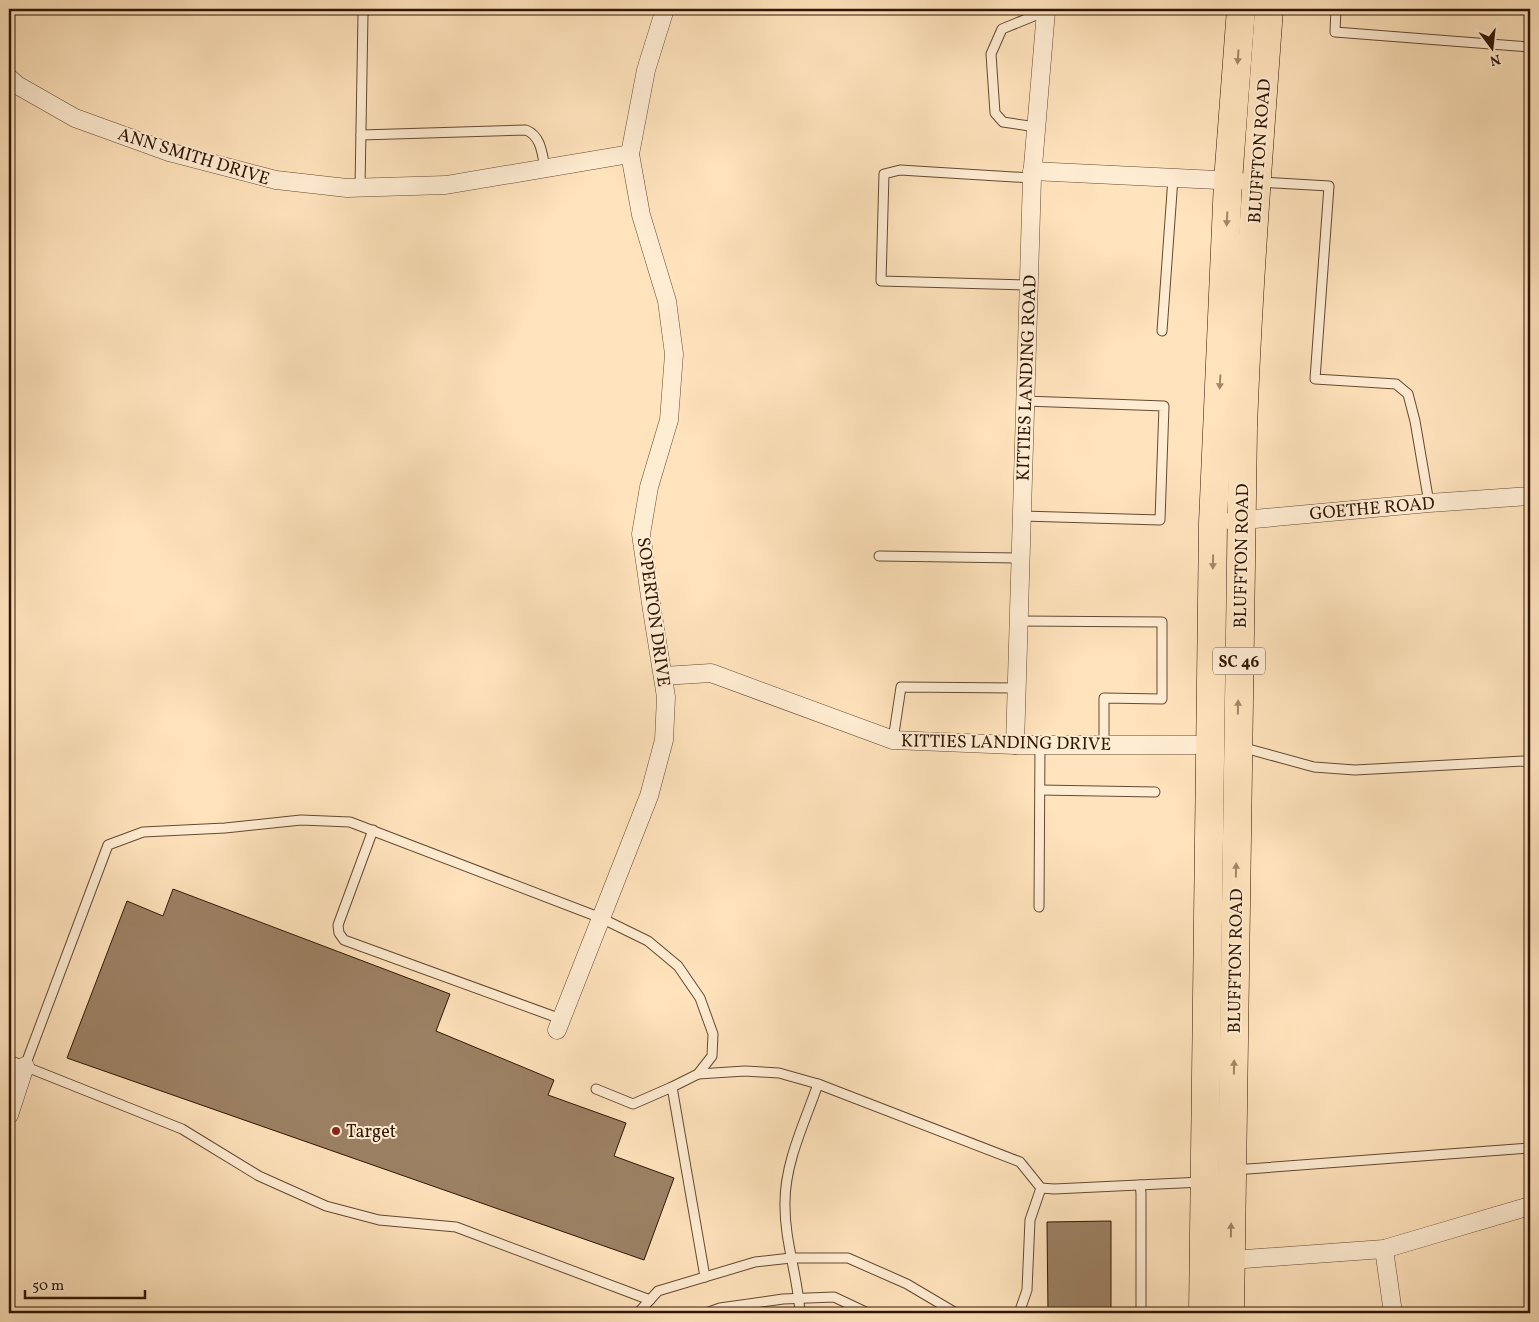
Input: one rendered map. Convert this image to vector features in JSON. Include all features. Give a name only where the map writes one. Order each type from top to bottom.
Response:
[{"type":"main road","name":"BLUFFTON ROAD","points":[[1230,1313],[1232,1170],[1224,745],[1213,523],[1228,181],[1241,9]]},
{"type":"main road","name":"BLUFFTON ROAD","points":[[1203,1313],[1204,1182],[1224,745],[1242,519],[1245,353],[1269,9]]},
{"type":"street","name":"SOPERTON DRIVE","points":[[559,1024],[649,796],[664,740],[666,696],[641,534],[649,487],[668,420],[674,354],[667,300],[641,215],[630,154],[646,70],[665,9]]},
{"type":"street","name":"KITTIES LANDING ROAD","points":[[1015,744],[1032,174],[1046,11]]},
{"type":"street","name":"ANN SMITH DRIVE","points":[[9,78],[17,85],[75,118],[169,152],[276,180],[347,188],[446,184],[630,154]]},
{"type":"street","points":[[1032,174],[1256,181]]},
{"type":"street","name":"GOETHE ROAD","points":[[1213,523],[1429,503],[1530,496]]},
{"type":"street","name":"KITTIES LANDING DRIVE","points":[[663,676],[710,673],[893,740],[1015,744],[1224,745]]},
{"type":"street","points":[[9,1115],[17,1063]]},
{"type":"street","points":[[1231,1260],[1384,1250],[1530,1206]]},
{"type":"street","points":[[1384,1250],[1393,1313]]},
{"type":"lane","points":[[360,187],[363,14],[367,9]]},
{"type":"lane","points":[[1336,9],[1335,32],[1530,48]]},
{"type":"lane","points":[[1036,127],[1003,122],[996,114],[991,54],[1002,29],[1046,11]]},
{"type":"lane","points":[[361,135],[526,130],[532,132],[537,137],[545,168]]},
{"type":"lane","points":[[1028,285],[881,281],[884,174],[900,170],[1032,174]]},
{"type":"lane","points":[[1162,331],[1173,178]]},
{"type":"lane","points":[[1256,181],[1329,186],[1314,379],[1396,384],[1408,394],[1415,421],[1429,503]]},
{"type":"lane","points":[[1022,516],[1160,520],[1164,406],[1025,400]]},
{"type":"lane","points":[[879,556],[1020,558]]},
{"type":"lane","points":[[1019,621],[1162,622],[1162,699],[1104,698],[1104,744]]},
{"type":"lane","points":[[893,740],[901,687],[1017,688]]},
{"type":"lane","points":[[1039,907],[1040,744]]},
{"type":"lane","points":[[1224,745],[1314,767],[1355,770],[1523,761],[1530,764]]},
{"type":"lane","points":[[1040,790],[1155,792]]},
{"type":"lane","points":[[650,1300],[456,1227],[379,1220],[326,1206],[259,1176],[182,1128],[17,1063],[108,845],[143,832],[225,828],[302,820],[350,822],[373,830],[601,918],[648,941],[678,966],[700,998],[713,1034],[712,1056],[698,1074]]},
{"type":"lane","points":[[373,830],[338,925],[338,933],[344,940],[559,1024]]},
{"type":"lane","points":[[596,1090],[633,1104],[698,1074],[745,1070],[779,1073],[818,1084],[1020,1162],[1041,1188],[1204,1182]]},
{"type":"lane","points":[[800,1313],[784,1204],[788,1173],[818,1084]]},
{"type":"lane","points":[[672,1087],[705,1276]]},
{"type":"lane","points":[[1232,1170],[1530,1148]]},
{"type":"lane","points":[[1140,1185],[1141,1313]]},
{"type":"lane","points":[[1020,1313],[1027,1290],[1030,1220],[1041,1188]]},
{"type":"lane","points":[[638,1313],[658,1291],[755,1262],[791,1258],[848,1258],[907,1284],[956,1313]]},
{"type":"lane","points":[[706,1313],[720,1308],[783,1298],[834,1297],[868,1313]]},
{"type":"building","points":[[173,889],[450,994],[436,1031],[554,1080],[548,1095],[626,1123],[614,1156],[674,1178],[644,1260],[67,1058],[127,901],[163,916]]},
{"type":"building","points":[[1111,1221],[1111,1313],[1048,1313],[1047,1222]]},
{"type":"place","name":"Target","points":[[336,1131]]}]
